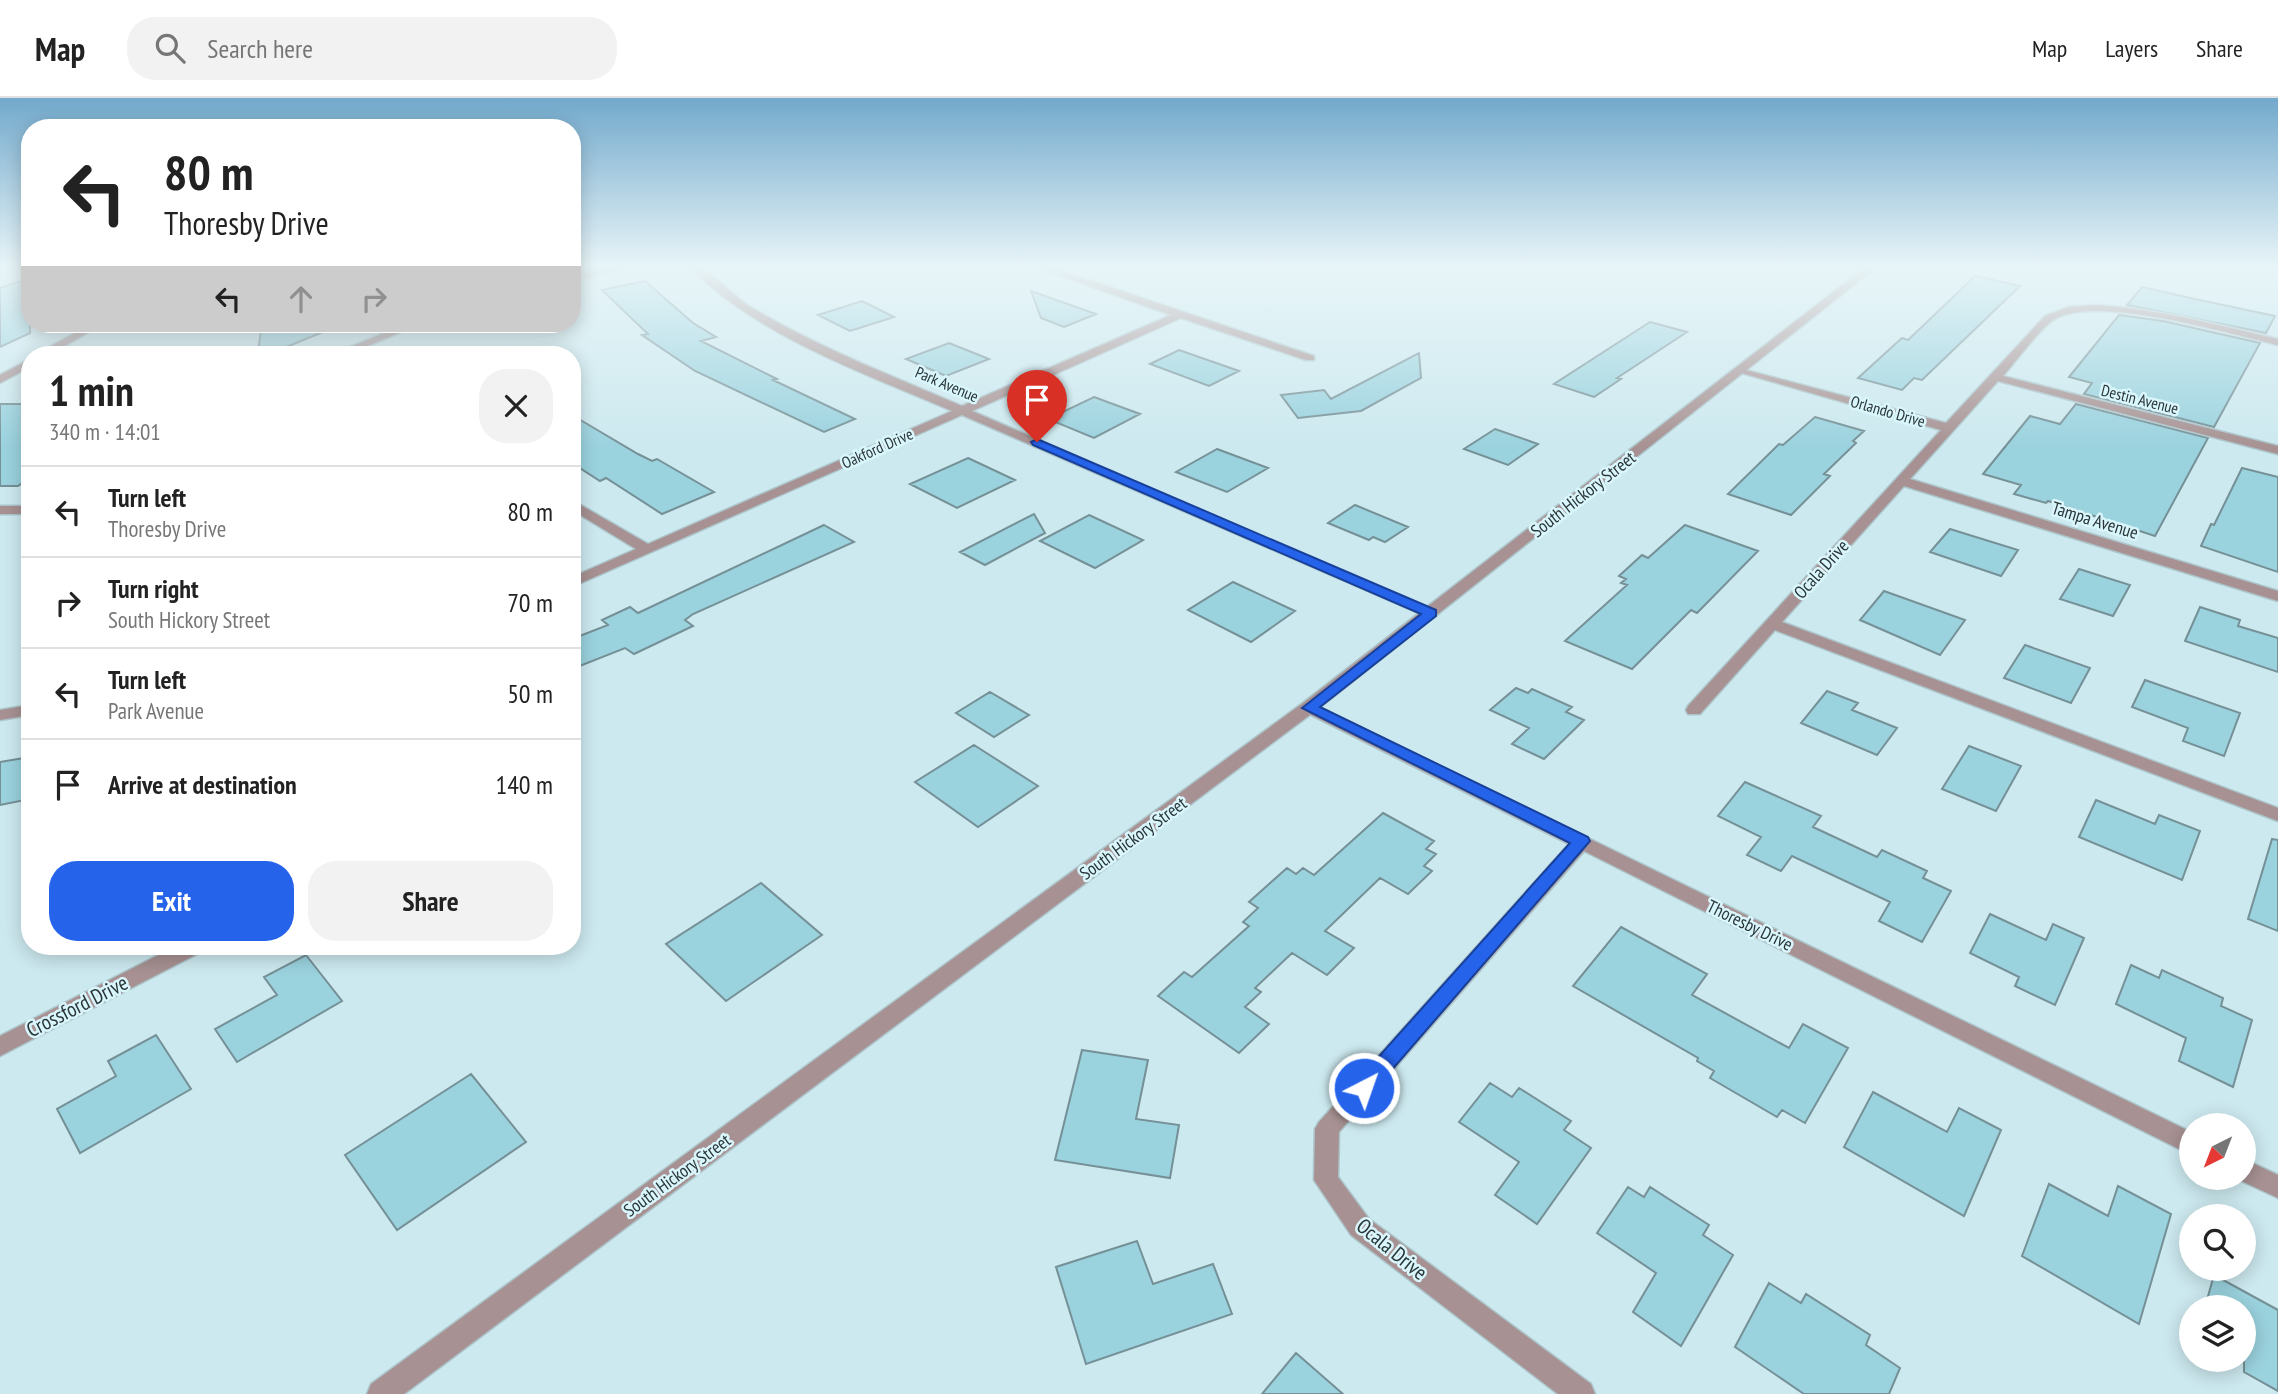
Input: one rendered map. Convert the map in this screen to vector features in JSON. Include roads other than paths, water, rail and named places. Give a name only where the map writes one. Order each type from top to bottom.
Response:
[{"type":"street","name":"Park Avenue","points":[[778,326],[826,352],[1431,613]]},
{"type":"street","name":"Oakford Drive","points":[[581,579],[1154,326]]},
{"type":"street","points":[[1218,326],[1310,358]]},
{"type":"street","name":"South Hickory Street","points":[[381,1394],[1309,708],[1798,326]]},
{"type":"street","name":"Orlando Drive","points":[[1742,370],[1949,428],[2041,326]]},
{"type":"street","name":"Orlando Drive","points":[[2207,326],[2278,342]]},
{"type":"street","points":[[58,346],[81,333]]},
{"type":"street","points":[[360,346],[392,333]]},
{"type":"street","points":[[0,380],[21,368]]},
{"type":"street","points":[[12,373],[21,373]]},
{"type":"street","name":"Destin Avenue","points":[[1995,377],[2278,450]]},
{"type":"street","name":"Ocala Drive","points":[[1694,709],[1949,428]]},
{"type":"street","name":"Tampa Avenue","points":[[1901,481],[2278,596]]},
{"type":"street","points":[[0,510],[21,510]]},
{"type":"street","points":[[581,510],[647,550]]},
{"type":"street","points":[[1772,623],[2278,815]]},
{"type":"street","name":"Thoresby Drive","points":[[1309,708],[2179,1138]]},
{"type":"street","points":[[0,715],[21,712]]},
{"type":"street","name":"Ocala Drive","points":[[1581,1394],[1360,1227],[1326,1180],[1327,1129],[1582,841]]},
{"type":"street","name":"Crossford Drive","points":[[0,1046],[176,955]]},
{"type":"street","points":[[2256,1176],[2278,1187]]}]
